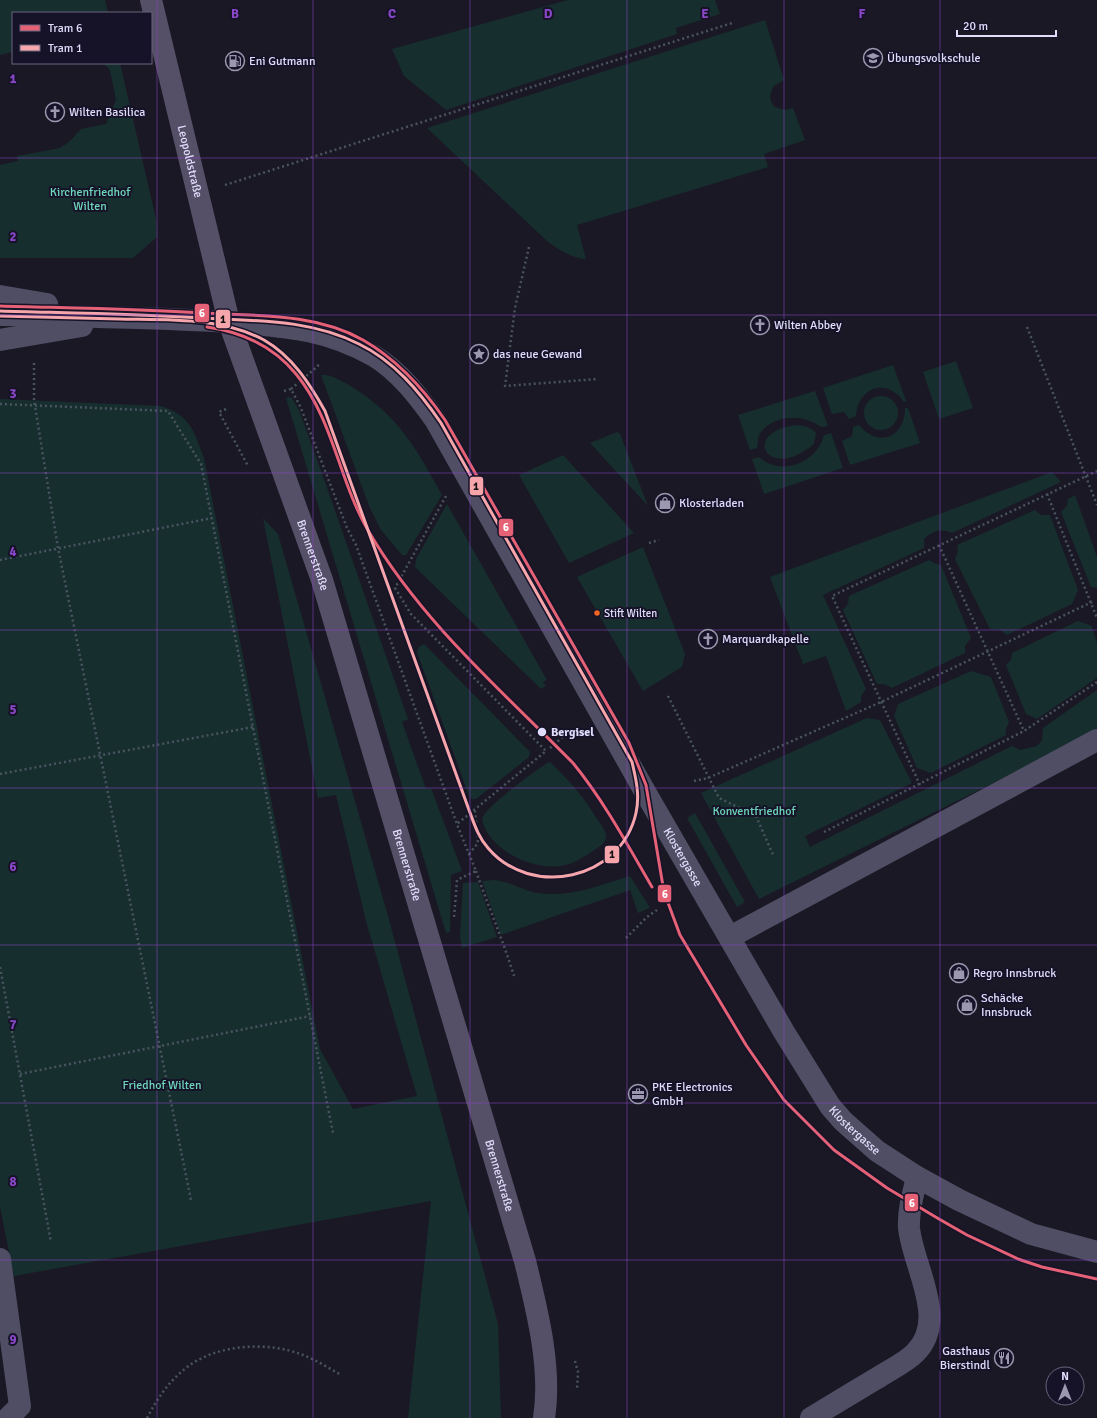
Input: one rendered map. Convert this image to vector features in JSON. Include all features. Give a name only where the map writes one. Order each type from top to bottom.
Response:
[{"type":"main road","name":"Leopoldstraße","points":[[151,0],[229,322]]},
{"type":"main road","name":"Brennerstraße","points":[[229,322],[322,580],[525,1261],[538,1313],[542,1338],[545,1366],[544,1418]]},
{"type":"street","points":[[0,296],[127,318]]},
{"type":"street","points":[[0,315],[127,318]]},
{"type":"street","name":"Klostergasse","points":[[127,318],[229,322],[306,329],[337,338],[374,356],[405,381],[436,421],[463,466],[648,797],[792,1044],[830,1106],[843,1121],[877,1151],[917,1177],[958,1200],[1031,1234],[1097,1252]]},
{"type":"street","points":[[0,340],[127,318]]},
{"type":"street","points":[[730,937],[1097,740]]},
{"type":"street","points":[[811,1418],[910,1358],[925,1340],[930,1318],[928,1301],[910,1229],[911,1202],[917,1177]]},
{"type":"street","points":[[0,1258],[20,1406],[8,1418]]},
{"type":"path","points":[[198,194],[732,23]]},
{"type":"path","points":[[529,247],[514,308],[505,386],[598,378]]},
{"type":"path","points":[[1026,328],[1097,505]]},
{"type":"path","points":[[34,371],[35,406],[58,548],[190,1200]]},
{"type":"path","points":[[283,391],[291,389],[295,386]]},
{"type":"path","points":[[291,389],[301,408],[356,545],[457,824],[476,871],[495,925],[503,940],[514,976]]},
{"type":"path","points":[[0,404],[168,411],[201,464],[333,1133]]},
{"type":"path","points":[[920,785],[832,596],[1097,471]]},
{"type":"path","points":[[1047,494],[1092,602],[1097,618]]},
{"type":"path","points":[[446,496],[395,588],[411,614],[546,751],[457,824]]},
{"type":"path","points":[[0,560],[212,518]]},
{"type":"path","points":[[649,543],[659,540]]},
{"type":"path","points":[[940,545],[1024,731]]},
{"type":"path","points":[[694,781],[708,778],[881,702],[1092,602]]},
{"type":"path","points":[[824,832],[920,785],[1024,731],[1097,682]]},
{"type":"path","points":[[668,696],[719,798],[756,816],[774,857]]},
{"type":"path","points":[[0,774],[100,754],[253,727]]},
{"type":"path","points":[[550,748],[572,729]]},
{"type":"path","points":[[469,854],[478,843],[474,810]]},
{"type":"path","points":[[453,926],[457,880],[476,871]]},
{"type":"path","points":[[626,938],[644,920],[657,910]]},
{"type":"path","points":[[0,967],[52,1242]]},
{"type":"path","points":[[20,1074],[310,1016]]},
{"type":"path","points":[[147,1418],[157,1399],[173,1380],[186,1368],[201,1358],[240,1347],[284,1350],[303,1354],[341,1375]]},
{"type":"green space","points":[[0,0],[105,0],[108,12],[12,12],[12,52],[0,55]]},
{"type":"green space","points":[[568,0],[715,0],[720,14],[676,28],[677,34],[446,110],[404,76],[392,49]]},
{"type":"green space","points":[[765,20],[784,80],[774,86],[771,92],[771,100],[775,107],[785,110],[793,108],[805,140],[764,154],[768,167],[577,225],[586,259],[565,253],[547,241],[427,128]]},
{"type":"green space","name":"Kirchenfriedhof Wilten","points":[[104,64],[120,64],[156,219],[157,237],[133,258],[0,258],[0,165],[18,161],[17,156],[60,148],[69,142],[81,129],[106,124],[116,100],[110,70]]},
{"type":"green space","points":[[956,361],[973,408],[939,419],[923,372]]},
{"type":"green space","points":[[893,365],[906,401],[904,402],[897,394],[890,390],[882,388],[874,389],[862,398],[858,406],[856,416],[849,419],[844,412],[832,414],[823,388]]},
{"type":"green space","points":[[321,375],[331,376],[349,385],[381,408],[404,433],[423,461],[442,495],[406,555],[402,555],[381,530],[369,506]]},
{"type":"green space","points":[[815,391],[828,426],[821,427],[806,419],[788,418],[780,420],[765,428],[759,435],[757,448],[750,450],[738,415]]},
{"type":"green space","points":[[878,396],[884,396],[888,397],[895,403],[898,413],[897,420],[891,427],[884,430],[878,430],[874,429],[867,423],[864,416],[864,410],[865,406],[871,399]]},
{"type":"green space","points":[[291,397],[299,410],[408,719],[402,722],[426,789],[431,788],[462,871],[451,875],[450,932],[446,933],[286,398]]},
{"type":"green space","name":"Friedhof Wilten","points":[[0,399],[161,406],[179,414],[190,425],[194,432],[204,458],[320,1049],[353,1109],[417,1096],[366,921],[336,795],[318,798],[263,518],[278,534],[388,916],[498,1324],[501,1418],[408,1418],[431,1201],[14,1276],[0,1207]]},
{"type":"green space","points":[[905,408],[908,408],[920,443],[850,465],[842,441],[852,436],[853,427],[859,425],[866,432],[882,438],[889,436],[895,433],[900,427],[904,418]]},
{"type":"green space","points":[[795,425],[807,427],[816,433],[814,444],[798,455],[784,459],[773,457],[767,452],[765,445],[768,437],[778,430]]},
{"type":"green space","points":[[617,432],[620,434],[648,506],[590,443]]},
{"type":"green space","points":[[831,433],[843,468],[764,494],[752,459],[759,457],[768,463],[777,466],[797,464],[806,460],[814,453],[820,445],[824,435]]},
{"type":"green space","points":[[563,455],[634,533],[569,563],[519,475]]},
{"type":"green space","points":[[1052,472],[1061,482],[952,533],[944,531],[934,532],[924,539],[924,548],[823,595],[866,689],[861,696],[861,702],[846,711],[826,656],[803,664],[770,577]]},
{"type":"green space","points":[[1075,495],[1097,557],[1097,588],[1091,587],[1061,512],[1067,506],[1068,499]]},
{"type":"green space","points":[[447,504],[547,680],[543,682],[546,686],[541,689],[415,567],[416,559]]},
{"type":"green space","points":[[1035,510],[1041,515],[1050,515],[1078,590],[1072,604],[1007,635],[1000,630],[990,629],[955,559],[958,552],[957,545]]},
{"type":"green space","points":[[643,547],[685,654],[682,667],[643,691],[577,577]]},
{"type":"green space","points":[[929,560],[941,565],[971,638],[965,646],[965,653],[892,688],[884,684],[877,684],[843,610],[848,604],[849,596]]},
{"type":"green space","points":[[1078,621],[1092,626],[1097,643],[1097,678],[1037,719],[1026,714],[1006,665],[1011,660],[1012,653]]},
{"type":"green space","points":[[424,644],[530,752],[529,757],[476,799],[472,799],[469,796],[417,652],[419,647]]},
{"type":"green space","points":[[971,671],[991,677],[1009,722],[1006,729],[1006,735],[931,773],[917,768],[894,716],[898,704]]},
{"type":"green space","name":"Konventfriedhof","points":[[1097,690],[1097,728],[1092,734],[759,899],[701,793],[867,718],[880,720],[912,783],[805,836],[810,847],[1012,746],[1020,750],[1037,746],[1042,740],[1043,728]]},
{"type":"green space","points":[[550,762],[570,782],[587,803],[606,835],[604,843],[598,848],[578,860],[560,866],[537,865],[513,856],[502,849],[493,840],[486,830],[482,819],[500,798]]},
{"type":"green space","points":[[695,813],[745,902],[737,907],[687,818]]},
{"type":"green space","points":[[630,876],[650,908],[638,913],[630,890],[501,935],[482,881],[498,880],[533,892],[562,894],[585,890]]},
{"type":"green space","points":[[478,882],[497,937],[462,948],[460,937],[463,883]]},
{"type":"tram line","name":"6","points":[[0,306],[244,315],[306,320],[345,331],[376,348],[399,366],[419,386],[445,420],[629,743],[646,785],[664,892],[680,935],[746,1045],[784,1100],[834,1150],[887,1188],[939,1219],[967,1235],[1018,1259],[1042,1267],[1097,1279]]},
{"type":"tram line","name":"1","points":[[0,311],[177,317],[282,323],[321,330],[340,336],[372,351],[395,368],[415,388],[441,423],[632,762],[638,793],[636,813],[627,836],[613,854],[594,867],[572,875],[550,877],[527,873],[506,864],[488,848],[482,839],[469,810],[325,411],[299,371],[283,354],[264,340],[247,333],[230,327],[193,321],[0,316]]},
{"type":"tram line","name":"6","points":[[207,327],[220,329],[256,342],[267,348],[287,364],[296,374],[309,392],[319,411],[359,513],[390,565],[413,596],[464,654],[573,763],[595,792],[652,887]]},
{"type":"place","name":"Übungsvolkschule","points":[[873,58]]},
{"type":"place","name":"Eni Gutmann","points":[[235,61]]},
{"type":"place","name":"Wilten Basilica","points":[[55,112]]},
{"type":"place","name":"Wilten Abbey","points":[[760,325]]},
{"type":"place","name":"das neue Gewand","points":[[479,354]]},
{"type":"place","name":"Klosterladen","points":[[665,503]]},
{"type":"place","name":"Stift Wilten","points":[[597,613]]},
{"type":"place","name":"Marquardkapelle","points":[[708,639]]},
{"type":"place","name":"Bergisel","points":[[542,732]]},
{"type":"place","name":"Regro Innsbruck","points":[[959,973]]},
{"type":"place","name":"Schäcke Innsbruck","points":[[967,1005]]},
{"type":"place","name":"PKE Electronics GmbH","points":[[638,1094]]},
{"type":"place","name":"Gasthaus Bierstindl","points":[[1004,1358]]}]
